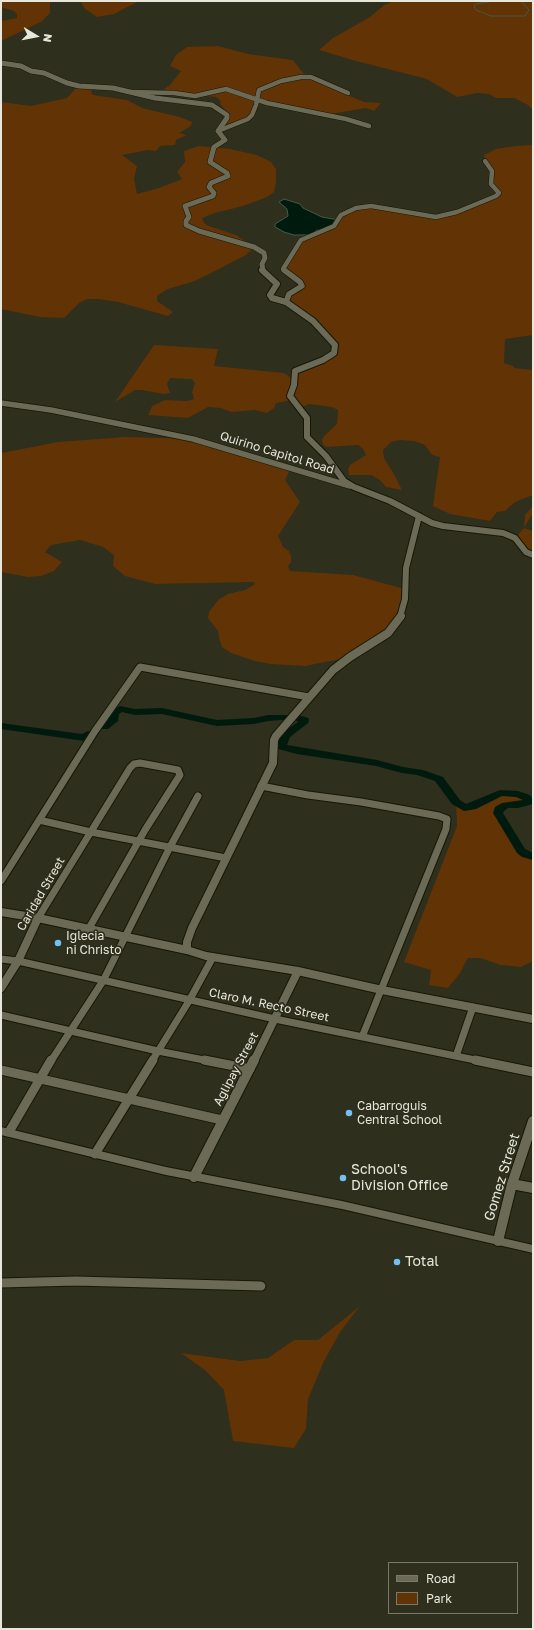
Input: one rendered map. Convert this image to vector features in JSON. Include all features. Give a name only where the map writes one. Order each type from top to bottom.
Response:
[{"type":"main road","points":[[5,1131],[194,1177],[320,1201],[533,1249]]},
{"type":"street","points":[[1,63],[21,66],[31,71],[44,73],[67,83],[79,86],[113,88],[155,98],[196,102],[216,107],[228,117],[218,131]]},
{"type":"street","points":[[218,131],[252,116],[257,101],[258,92],[261,88],[281,81],[311,77],[348,93]]},
{"type":"street","points":[[129,92],[174,93],[195,96],[226,89],[257,101],[346,119],[369,126]]},
{"type":"street","points":[[218,131],[225,140],[214,147],[210,162],[227,173],[228,176],[211,183],[209,187],[214,193],[213,196],[185,206],[185,210],[189,217],[186,224],[199,231],[254,247],[264,253],[265,258],[262,264],[262,269],[278,284],[270,295],[272,298],[286,302],[316,323],[335,345],[334,353],[295,371],[293,380],[294,385],[290,396],[307,418],[307,437],[326,456],[344,481],[354,487]]},
{"type":"street","points":[[286,302],[289,294],[302,286],[300,282],[282,269],[301,240],[334,226],[341,216],[356,208],[371,206],[436,217],[456,212],[496,196],[499,193],[491,184],[492,171],[485,161]]},
{"type":"street","name":"Quirino Capitol Road","points":[[1,403],[51,410],[193,439],[354,487],[390,501],[443,526],[503,533],[515,538],[526,552],[533,555]]},
{"type":"street","points":[[187,950],[187,942],[192,928],[273,763],[274,740],[276,736],[333,670],[350,657],[388,633],[401,616],[405,599],[406,568],[419,516]]},
{"type":"street","points":[[1,881],[95,730],[140,667],[309,697]]},
{"type":"street","name":"Caridad Street","points":[[1,988],[18,962],[38,918],[91,832],[117,786],[134,764],[145,763],[178,770],[180,775],[139,841]]},
{"type":"street","points":[[261,786],[308,795],[361,802],[439,816],[447,819],[446,829],[362,1037]]},
{"type":"street","points":[[5,1131],[40,1080],[103,981],[170,847],[198,796]]},
{"type":"street","points":[[39,820],[91,832],[226,858]]},
{"type":"street","points":[[88,930],[139,841]]},
{"type":"street","points":[[1,912],[38,918],[88,930],[187,950],[212,958],[298,971],[382,990],[533,1019]]},
{"type":"street","points":[[95,1154],[189,1001],[212,958]]},
{"type":"street","name":"Claro M. Recto Street","points":[[1,959],[189,1001],[533,1072]]},
{"type":"street","name":"Aglipay Street","points":[[194,1177],[222,1120],[250,1069],[298,971]]},
{"type":"street","points":[[456,1056],[473,1007]]},
{"type":"street","points":[[1,1015],[158,1051],[250,1069]]},
{"type":"street","points":[[1,1070],[222,1120]]},
{"type":"street","name":"Gomez Street","points":[[498,1240],[512,1184],[532,1126]]},
{"type":"street","points":[[512,1184],[533,1188]]},
{"type":"street","points":[[1,1283],[76,1280],[261,1286]]},
{"type":"green space","points":[[1,1],[50,1],[50,13],[41,22],[1,41],[1,21],[17,18],[17,14],[14,11],[1,7]]},
{"type":"green space","points":[[80,1],[139,1],[114,14],[97,17],[85,9]]},
{"type":"green space","points":[[394,1],[533,1],[533,110],[528,105],[514,98],[496,98],[489,94],[477,93],[457,97],[427,79],[319,50],[333,38],[370,17],[384,5]]},
{"type":"green space","points":[[218,46],[248,54],[293,60],[306,77],[364,102],[381,103],[374,111],[366,108],[331,114],[257,101],[252,115],[230,127],[220,127],[227,123],[230,116],[221,105],[220,100],[216,97],[174,93],[164,89],[170,85],[181,71],[170,66],[176,55],[187,47]]},
{"type":"green space","points":[[93,87],[91,92],[93,95],[127,100],[142,108],[180,117],[192,122],[191,126],[179,133],[187,135],[176,140],[175,145],[160,146],[156,151],[148,150],[122,155],[137,166],[134,179],[137,194],[159,188],[182,179],[177,172],[185,162],[184,151],[199,146],[230,149],[257,155],[271,162],[276,169],[274,192],[267,197],[202,218],[206,225],[236,235],[254,247],[246,255],[219,269],[195,281],[168,289],[157,296],[157,301],[173,312],[168,316],[118,302],[98,299],[87,299],[79,303],[64,318],[40,317],[1,309],[1,102],[31,106],[67,98],[76,88]]},
{"type":"green space","points":[[533,145],[533,335],[505,339],[504,363],[513,366],[514,368],[533,370],[533,495],[515,502],[505,511],[497,512],[490,521],[450,514],[433,506],[440,457],[432,455],[425,445],[414,441],[400,440],[391,442],[383,450],[384,458],[402,490],[386,487],[380,480],[371,475],[349,475],[348,469],[350,465],[366,455],[363,449],[358,445],[327,447],[323,445],[322,440],[324,436],[337,424],[338,410],[332,407],[309,404],[300,408],[291,400],[276,403],[274,408],[267,413],[255,410],[231,412],[221,408],[208,407],[188,418],[148,415],[152,406],[165,400],[187,401],[194,399],[192,392],[195,383],[192,379],[170,378],[167,384],[170,393],[163,394],[135,390],[115,402],[154,345],[218,349],[214,366],[284,373],[293,379],[294,375],[335,349],[324,333],[286,302],[286,297],[302,286],[283,269],[301,240],[334,226],[341,215],[363,206],[428,216],[448,216],[499,193],[491,184],[492,173],[485,161],[484,155],[496,149]]},
{"type":"green space","points":[[125,437],[193,439],[291,468],[285,480],[300,502],[278,536],[283,547],[289,551],[291,556],[291,562],[288,566],[290,571],[353,575],[405,589],[395,625],[350,657],[305,666],[271,664],[255,661],[231,653],[222,647],[218,631],[208,618],[209,612],[218,600],[228,594],[245,590],[255,583],[155,584],[125,576],[113,566],[114,555],[103,547],[80,540],[51,545],[45,552],[62,562],[54,571],[41,576],[28,577],[1,572],[1,453],[58,442]]},
{"type":"green space","points":[[533,506],[533,513],[524,528],[525,515]]},
{"type":"green space","points":[[524,528],[533,531],[533,555],[515,538]]},
{"type":"green space","points":[[500,793],[518,794],[526,797],[529,802],[518,805],[506,805],[499,809],[498,813],[521,851],[526,855],[533,857],[533,961],[521,967],[501,965],[480,958],[468,958],[460,973],[448,988],[429,985],[431,970],[404,962],[457,826],[456,802],[464,808],[472,807]]},
{"type":"green space","points":[[360,1306],[340,1332],[324,1361],[308,1399],[306,1429],[294,1448],[233,1441],[224,1390],[206,1371],[181,1353],[240,1361],[268,1358],[294,1340],[318,1340]]},
{"type":"shaded area","points":[[284,199],[300,204],[303,208],[322,217],[339,220],[323,231],[317,230],[310,235],[294,235],[284,232],[275,227],[275,224],[288,216],[287,209],[279,202]]},
{"type":"waterway","points":[[494,1],[476,4],[474,6],[476,10],[491,16],[525,16],[529,10],[521,1]]},
{"type":"waterway","points":[[104,727],[114,719],[114,713],[120,709],[135,712],[162,711],[217,723],[291,717]]},
{"type":"waterway","points":[[298,718],[304,720],[303,723],[286,735],[282,742],[282,747],[297,751],[377,763],[402,770],[419,772],[439,779],[456,802],[464,808],[472,807],[500,793],[518,794],[526,797],[529,802],[518,805],[506,805],[499,809],[498,813],[521,851],[526,855],[533,857]]},
{"type":"waterway","points":[[1,726],[84,738],[88,734]]},
{"type":"place","name":"Iglecia ni Christo","points":[[58,943]]},
{"type":"place","name":"Cabarroguis Central School","points":[[349,1113]]},
{"type":"place","name":"School's Division Office","points":[[343,1178]]},
{"type":"place","name":"Total","points":[[397,1262]]}]
